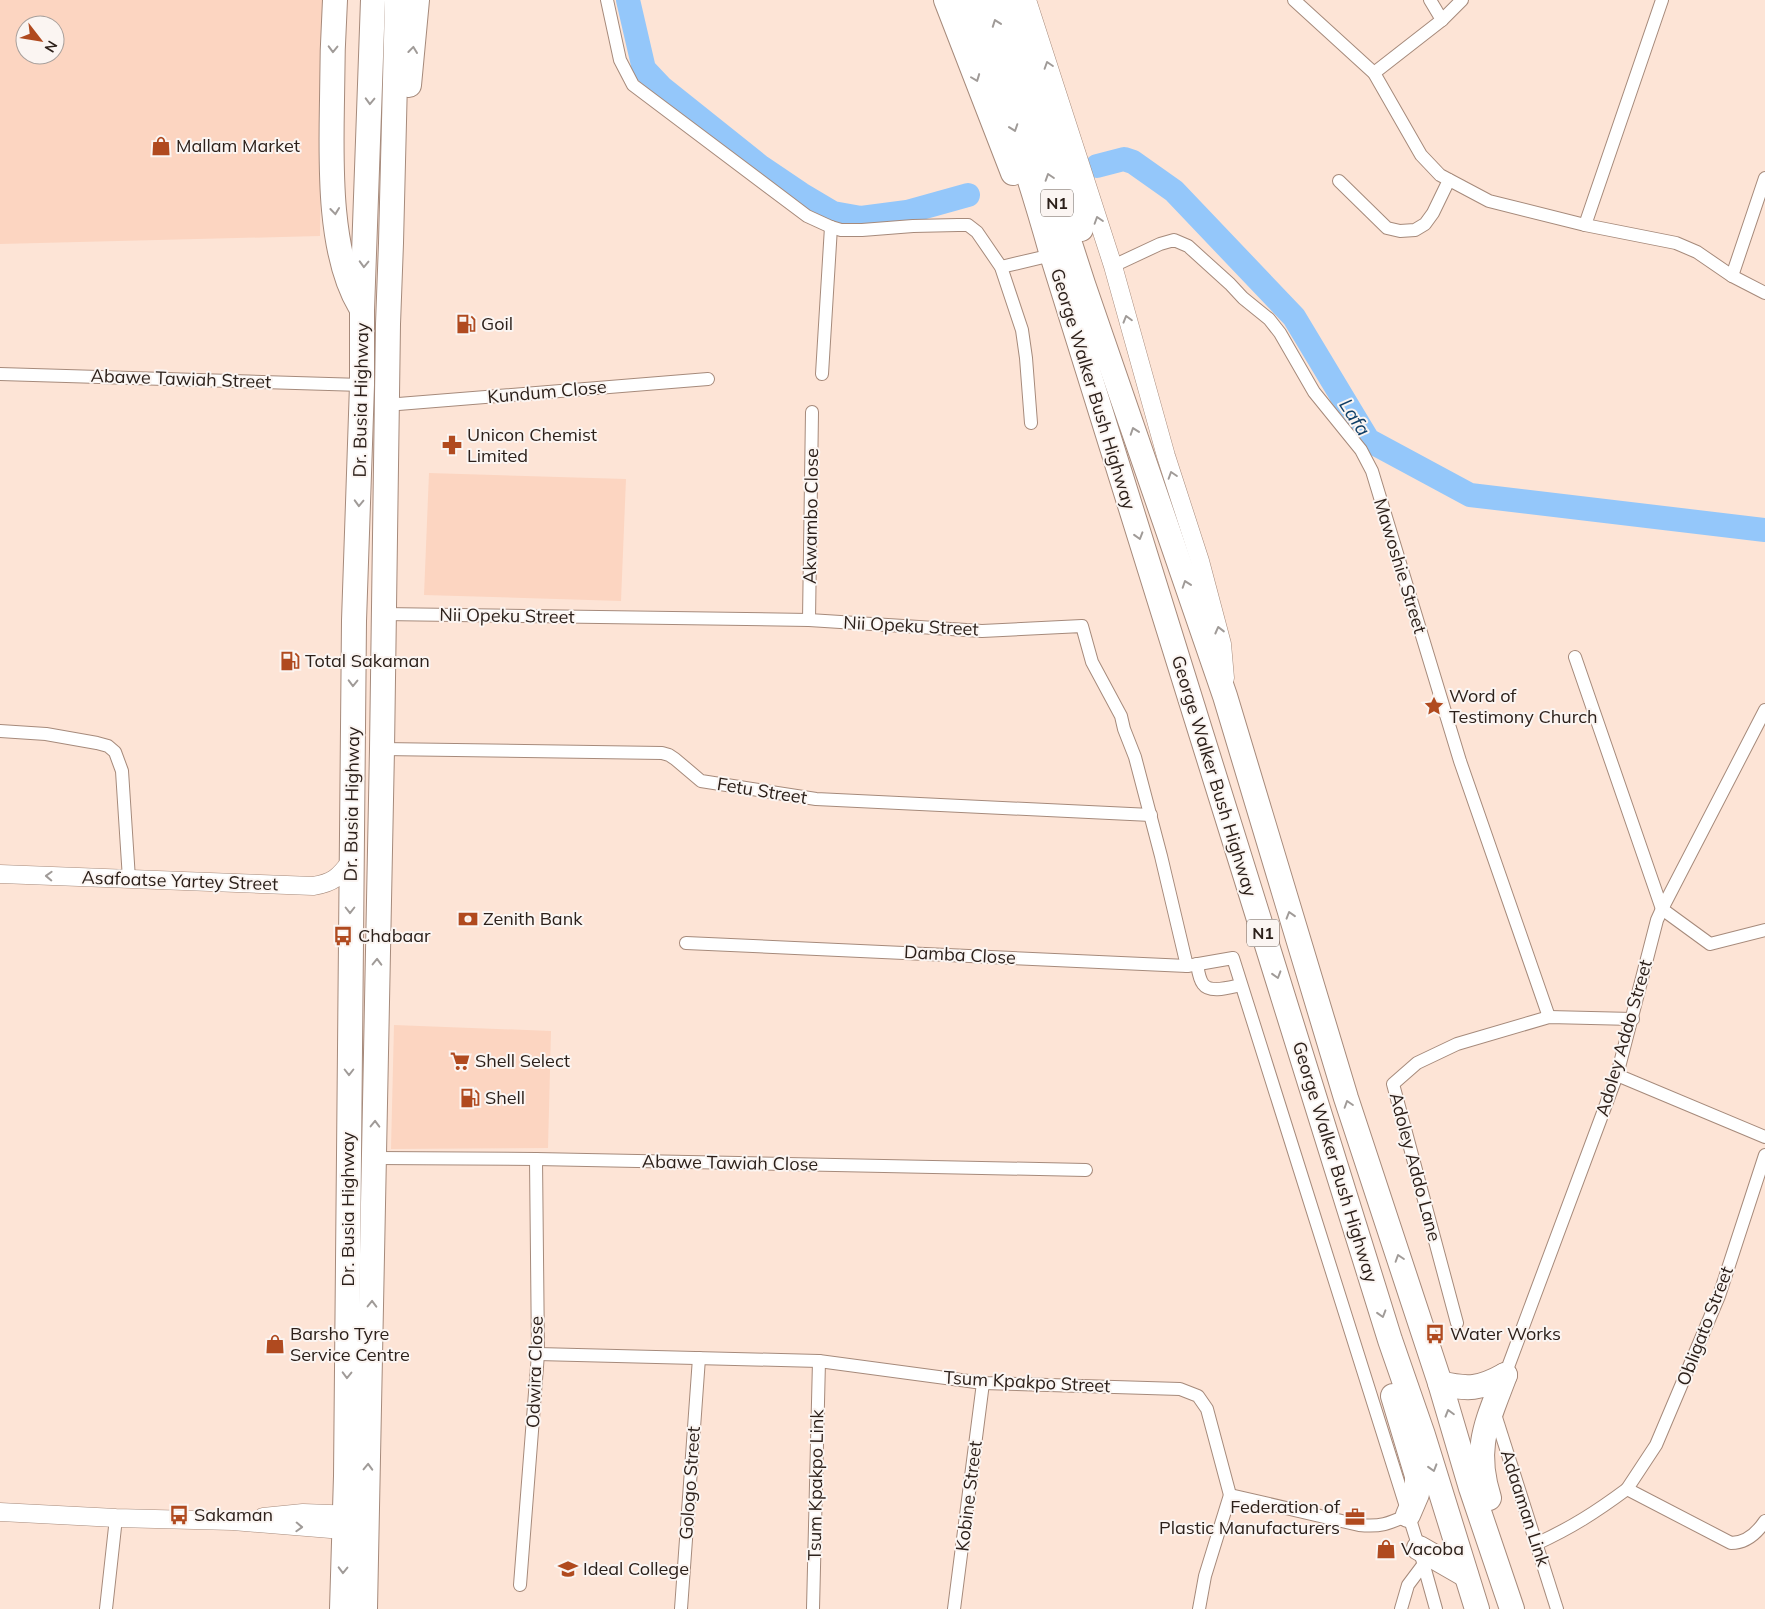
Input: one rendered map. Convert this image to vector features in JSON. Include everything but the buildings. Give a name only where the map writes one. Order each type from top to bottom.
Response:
[{"type":"highway","points":[[335,0],[331,170],[337,232],[345,275],[353,296],[362,310]]},
{"type":"highway","name":"Dr. Busia Highway","points":[[365,1609],[355,1523],[349,1235],[354,621],[362,385],[362,310],[373,0]]},
{"type":"highway","name":"Dr. Busia Highway","points":[[342,1609],[355,1523],[374,1158],[386,405],[397,0]]},
{"type":"highway","points":[[393,150],[409,84],[417,0]]},
{"type":"highway","points":[[946,0],[1015,180],[1045,232]]},
{"type":"highway","name":"George Walker Bush Highway","points":[[968,0],[1015,133],[1390,1340],[1423,1435],[1477,1609]]},
{"type":"highway","name":"George Walker Bush Highway","points":[[988,0],[1023,98],[1083,284],[1225,696],[1349,1104],[1440,1383],[1471,1488],[1512,1609]]},
{"type":"highway","name":"N1","points":[[1009,0],[1059,143],[1126,405]]},
{"type":"highway","points":[[1390,1340],[1389,1382],[1417,1476],[1417,1494],[1408,1515]]},
{"type":"highway","points":[[1440,1383],[1467,1388],[1479,1387],[1505,1375]]},
{"type":"highway","points":[[1505,1375],[1485,1428],[1481,1457],[1484,1483],[1523,1609]]},
{"type":"highway","points":[[1421,1557],[1466,1575]]},
{"type":"street","points":[[607,0],[620,60],[633,85],[807,216],[831,227],[862,230],[913,226],[968,225],[977,232],[1001,268],[1022,330],[1031,423]]},
{"type":"street","name":"George Walker Bush Highway","points":[[1027,0],[1113,266],[1166,456],[1200,560],[1222,644],[1225,696]]},
{"type":"street","points":[[1294,0],[1374,74],[1421,155],[1440,175],[1489,201],[1585,225],[1676,243],[1698,252],[1732,276],[1765,293]]},
{"type":"street","points":[[1430,0],[1442,20]]},
{"type":"street","points":[[1374,74],[1442,20],[1462,0]]},
{"type":"street","points":[[1585,225],[1662,0]]},
{"type":"street","points":[[1732,276],[1765,178]]},
{"type":"street","points":[[1339,181],[1387,228],[1400,231],[1414,230],[1425,224],[1433,214],[1449,180]]},
{"type":"street","points":[[822,374],[831,227]]},
{"type":"street","name":"Mawoshie Street","points":[[1113,266],[1160,244],[1174,240],[1188,246],[1243,298],[1270,319],[1314,392],[1361,450],[1372,471],[1460,761],[1549,1017]]},
{"type":"street","points":[[1001,268],[1052,255]]},
{"type":"street","name":"Abawe Tawiah Street","points":[[0,374],[362,385]]},
{"type":"street","name":"Kundum Close","points":[[386,405],[708,379]]},
{"type":"street","name":"Akwambo Close","points":[[809,620],[812,412]]},
{"type":"street","name":"Nii Opeku Street","points":[[383,614],[809,620],[982,631],[1082,626],[1092,662],[1121,716],[1124,729],[1136,757],[1192,965],[1202,983],[1207,987],[1222,989],[1241,985]]},
{"type":"street","points":[[1576,656],[1662,909],[1710,944],[1765,930]]},
{"type":"street","name":"Adoley Addo Street","points":[[1505,1375],[1617,1076],[1657,920],[1764,715]]},
{"type":"street","points":[[0,731],[46,734],[97,743],[108,746],[115,752],[122,771],[129,879]]},
{"type":"street","name":"Fetu Street","points":[[382,749],[662,753],[669,754],[701,781],[710,784],[816,799],[1151,815]]},
{"type":"street","name":"Asafoatse Yartey Street","points":[[0,874],[313,886],[326,884],[335,879],[341,875],[351,861]]},
{"type":"street","name":"Damba Close","points":[[686,943],[1192,965],[1233,958],[1241,985]]},
{"type":"street","points":[[1241,985],[1322,1238],[1436,1609]]},
{"type":"street","name":"Adoley Addo Lane","points":[[1457,1322],[1393,1084],[1417,1063],[1457,1044],[1549,1017],[1633,1019]]},
{"type":"street","points":[[1617,1076],[1765,1137]]},
{"type":"street","name":"Obligato Street","points":[[1536,1544],[1570,1528],[1602,1508],[1626,1489],[1656,1445],[1719,1296],[1765,1155]]},
{"type":"street","name":"Abawe Tawiah Close","points":[[374,1158],[536,1159],[1086,1170]]},
{"type":"street","name":"Odwira Close","points":[[520,1585],[528,1504],[538,1354],[536,1159]]},
{"type":"street","name":"Tsum Kpakpo Street","points":[[538,1354],[819,1361],[983,1383],[1180,1389],[1198,1396],[1207,1409],[1230,1495]]},
{"type":"street","name":"Gologo Street","points":[[681,1609],[699,1358]]},
{"type":"street","name":"Tsum Kpakpo Link","points":[[813,1609],[819,1361]]},
{"type":"street","name":"Kobine Street","points":[[954,1609],[983,1383]]},
{"type":"street","name":"Adaaman Link","points":[[1493,1407],[1557,1609]]},
{"type":"street","points":[[1626,1489],[1731,1543],[1742,1543],[1760,1528],[1765,1521]]},
{"type":"street","points":[[1199,1609],[1205,1576],[1230,1495],[1360,1525],[1384,1525],[1408,1515]]},
{"type":"street","points":[[0,1512],[116,1518],[355,1523]]},
{"type":"street","points":[[106,1609],[116,1518]]},
{"type":"street","points":[[1400,1609],[1408,1585],[1421,1557]]},
{"type":"shaded area","name":"Mallam Market","points":[[0,0],[323,0],[320,236],[0,244]]},
{"type":"shaded area","points":[[429,473],[626,479],[621,601],[424,595]]},
{"type":"shaded area","points":[[394,1025],[551,1031],[548,1148],[391,1149]]},
{"type":"waterway","points":[[628,0],[644,69],[661,87],[761,167],[833,213],[861,218],[907,212],[968,195]]},
{"type":"waterway","name":"Lafa","points":[[1097,166],[1124,159],[1133,162],[1174,191],[1294,317],[1368,440],[1470,495],[1765,530]]},
{"type":"place","name":"Mallam Market","points":[[161,146]]},
{"type":"place","name":"Goil","points":[[466,324]]},
{"type":"place","name":"Unicon Chemist Limited","points":[[452,445]]},
{"type":"place","name":"Total Sakaman","points":[[290,661]]},
{"type":"place","name":"Word of Testimony Church","points":[[1434,706]]},
{"type":"place","name":"Zenith Bank","points":[[468,919]]},
{"type":"place","name":"Chabaar","points":[[343,936]]},
{"type":"place","name":"Shell Select","points":[[460,1061]]},
{"type":"place","name":"Shell","points":[[470,1098]]},
{"type":"place","name":"Water Works","points":[[1435,1334]]},
{"type":"place","name":"Barsho Tyre Service Centre","points":[[275,1344]]},
{"type":"place","name":"Sakaman","points":[[179,1515]]},
{"type":"place","name":"Federation of Plastic Manufacturers","points":[[1355,1517]]},
{"type":"place","name":"Vacoba","points":[[1386,1549]]},
{"type":"place","name":"Ideal College","points":[[568,1569]]}]
